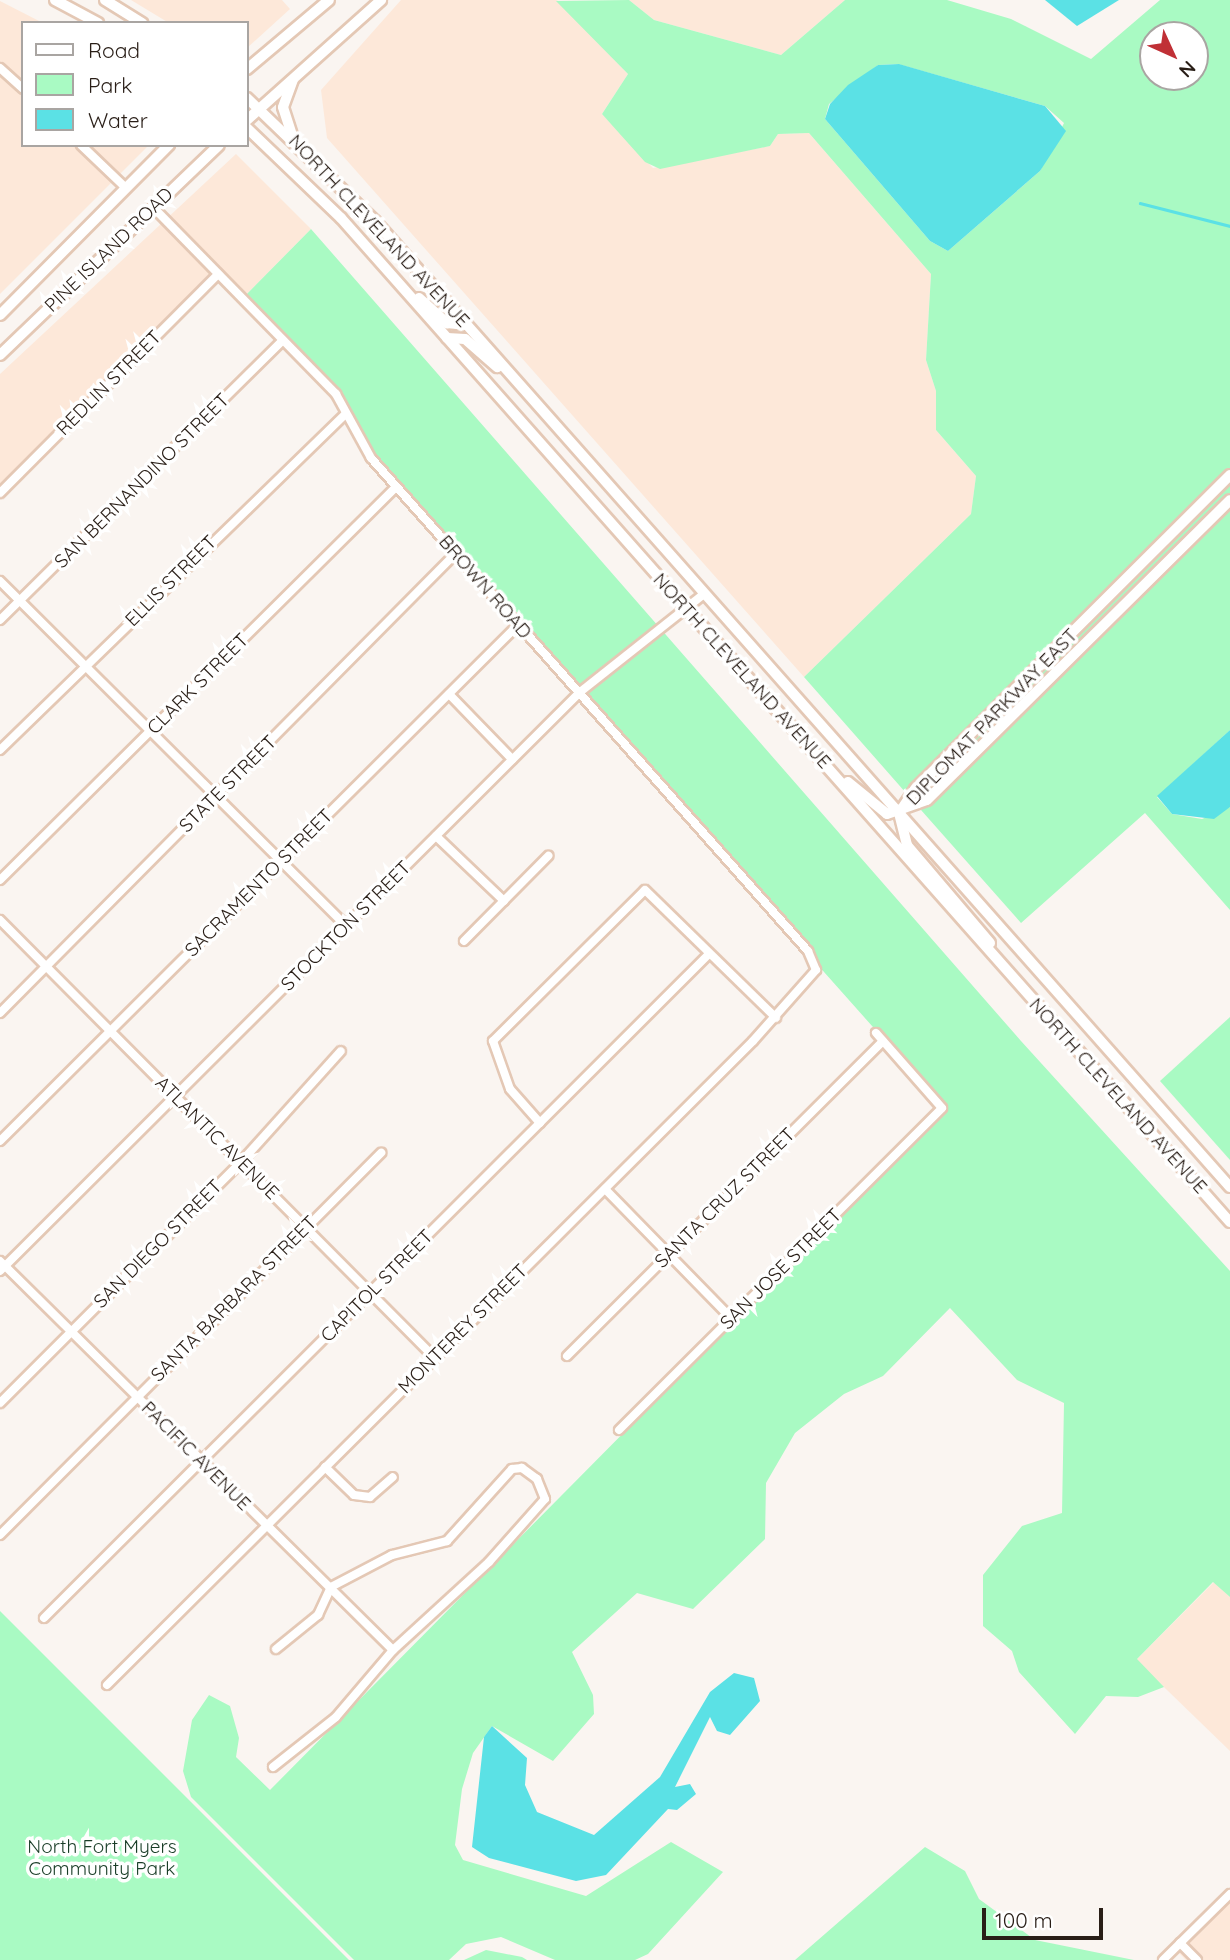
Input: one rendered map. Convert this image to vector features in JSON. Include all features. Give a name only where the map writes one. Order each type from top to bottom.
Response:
[{"type":"main road","points":[[55,0],[93,21]]},
{"type":"main road","points":[[105,0],[139,21]]},
{"type":"main road","points":[[248,68],[328,0]]},
{"type":"main road","points":[[248,119],[381,0]]},
{"type":"main road","points":[[294,140],[283,107],[295,77]]},
{"type":"main road","name":"NORTH CLEVELAND AVENUE","points":[[248,99],[294,140],[467,325],[1230,1186]]},
{"type":"main road","name":"NORTH CLEVELAND AVENUE","points":[[248,129],[384,267],[1230,1222]]},
{"type":"main road","name":"PINE ISLAND ROAD","points":[[0,315],[167,147]]},
{"type":"main road","name":"PINE ISLAND ROAD","points":[[0,355],[217,147]]},
{"type":"main road","points":[[384,267],[447,323],[467,325]]},
{"type":"main road","points":[[447,338],[465,339],[525,390]]},
{"type":"main road","name":"DIPLOMAT PARKWAY EAST","points":[[900,813],[915,789],[1230,475]]},
{"type":"main road","name":"DIPLOMAT PARKWAY EAST","points":[[900,813],[948,782],[1230,500]]},
{"type":"main road","points":[[816,754],[881,812],[900,813],[907,845],[968,912],[1025,991]]},
{"type":"street","points":[[0,68],[21,87]]},
{"type":"street","points":[[82,147],[126,188]]},
{"type":"street","name":"BROWN ROAD","points":[[154,208],[336,394],[345,415],[396,487],[808,951],[816,970]]},
{"type":"street","name":"REDLIN STREET","points":[[0,492],[218,274]]},
{"type":"street","name":"SAN BERNANDINO STREET","points":[[0,620],[283,341]]},
{"type":"street","name":"ELLIS STREET","points":[[0,750],[345,415]]},
{"type":"street","name":"CLARK STREET","points":[[0,880],[396,487]]},
{"type":"street","name":"STATE STREET","points":[[0,1013],[455,554]]},
{"type":"street","points":[[0,581],[279,863],[346,926]]},
{"type":"street","name":"STOCKTON STREET","points":[[2,1266],[579,693],[704,594]]},
{"type":"street","name":"SACRAMENTO STREET","points":[[0,1141],[519,625]]},
{"type":"street","points":[[449,694],[512,760]]},
{"type":"street","points":[[436,836],[504,901]]},
{"type":"street","points":[[464,942],[548,856]]},
{"type":"street","points":[[540,1123],[510,1089],[493,1041],[645,890],[776,1018]]},
{"type":"street","name":"ATLANTIC AVENUE","points":[[0,920],[434,1357]]},
{"type":"street","name":"CAPITOL STREET","points":[[44,1618],[709,954]]},
{"type":"street","name":"MONTEREY STREET","points":[[107,1685],[776,1018],[816,970]]},
{"type":"street","points":[[876,1033],[883,1041]]},
{"type":"street","name":"SAN JOSE STREET","points":[[619,1430],[942,1108],[883,1041]]},
{"type":"street","name":"SANTA CRUZ STREET","points":[[567,1356],[883,1041]]},
{"type":"street","name":"SAN DIEGO STREET","points":[[0,1402],[241,1162],[341,1051]]},
{"type":"street","name":"SANTA BARBARA STREET","points":[[0,1535],[135,1396],[381,1153]]},
{"type":"street","points":[[604,1189],[732,1318]]},
{"type":"street","name":"PACIFIC AVENUE","points":[[2,1266],[393,1650]]},
{"type":"street","points":[[326,1466],[354,1495],[370,1497],[393,1477]]},
{"type":"street","points":[[273,1767],[336,1717],[393,1650],[489,1562],[545,1499],[544,1490],[531,1472],[512,1469],[447,1541],[392,1555],[331,1587],[318,1615],[276,1649]]},
{"type":"street","points":[[1163,1960],[1230,1894]]},
{"type":"street","points":[[1180,1943],[1197,1960]]},
{"type":"shaded area","points":[[131,0],[282,0],[290,9],[248,47],[248,21],[166,21]]},
{"type":"shaded area","points":[[401,0],[557,0],[628,74],[602,114],[653,168],[770,146],[778,134],[809,133],[931,274],[926,360],[936,391],[936,430],[976,476],[971,514],[804,677],[327,138],[321,90]]},
{"type":"shaded area","points":[[629,0],[845,0],[781,55],[654,20]]},
{"type":"shaded area","points":[[0,1],[39,21],[21,21],[21,147],[147,147],[0,294]]},
{"type":"shaded area","points":[[236,154],[311,229],[240,301],[218,279],[0,495],[0,374]]},
{"type":"shaded area","points":[[1214,1582],[1230,1597],[1230,1751],[1136,1660]]},
{"type":"shaded area","points":[[1230,1901],[1230,1960],[1186,1960],[1178,1952]]},
{"type":"green space","points":[[629,0],[654,20],[781,55],[845,0],[947,0],[1011,19],[1091,59],[1160,0],[1230,0],[1230,468],[906,793],[804,677],[971,514],[976,476],[936,430],[936,391],[926,360],[931,274],[809,133],[778,134],[770,146],[660,169],[645,162],[602,114],[628,74],[556,1]],"holes":[[[898,64],[1045,106],[1064,123],[1040,171],[948,251],[930,241],[825,119],[829,104],[878,65]]]},
{"type":"green space","points":[[311,229],[1021,1041],[1230,1271],[1230,1597],[1213,1582],[1137,1659],[1164,1687],[1138,1697],[1106,1696],[1075,1734],[1019,1672],[1012,1651],[983,1626],[983,1575],[1022,1526],[1062,1513],[1064,1403],[1017,1380],[950,1308],[883,1376],[844,1394],[795,1433],[766,1483],[765,1539],[693,1609],[637,1593],[572,1652],[593,1695],[594,1714],[553,1761],[492,1726],[473,1753],[462,1789],[455,1845],[463,1860],[586,1896],[671,1842],[723,1872],[648,1954],[635,1960],[555,1960],[501,1937],[466,1944],[449,1960],[354,1960],[191,1797],[183,1771],[192,1720],[209,1695],[230,1706],[239,1738],[236,1757],[270,1790],[945,1108],[372,464],[333,396],[240,301]]},
{"type":"green space","points":[[1230,482],[1230,493],[945,778],[912,800]]},
{"type":"green space","points":[[1230,506],[1230,730],[1157,797],[1172,814],[1202,819],[1230,807],[1230,910],[1145,813],[1021,923],[921,810]]},
{"type":"green space","points":[[1230,1017],[1230,1160],[1160,1081]]},
{"type":"green space","name":"North Fort Myers Community Park","points":[[0,1611],[349,1960],[0,1960]]},
{"type":"green space","points":[[925,1847],[965,1871],[979,1899],[1035,1940],[1134,1960],[795,1960]]},
{"type":"green space","points":[[486,1950],[522,1957],[527,1960],[464,1960]]},
{"type":"water","points":[[1045,0],[1119,0],[1077,26]]},
{"type":"water","points":[[899,64],[1045,106],[1066,131],[1040,171],[948,251],[930,241],[825,119],[830,104],[848,85],[878,65]]},
{"type":"water","points":[[1230,730],[1230,807],[1214,819],[1172,814],[1157,796]]},
{"type":"water","points":[[734,1673],[754,1678],[760,1701],[730,1735],[717,1731],[710,1717],[675,1787],[690,1784],[696,1794],[677,1810],[668,1809],[606,1875],[576,1881],[489,1858],[472,1847],[484,1737],[492,1726],[527,1758],[525,1785],[537,1812],[594,1835],[660,1777],[710,1692]]},
{"type":"waterway","points":[[1140,203],[1230,226]]}]
